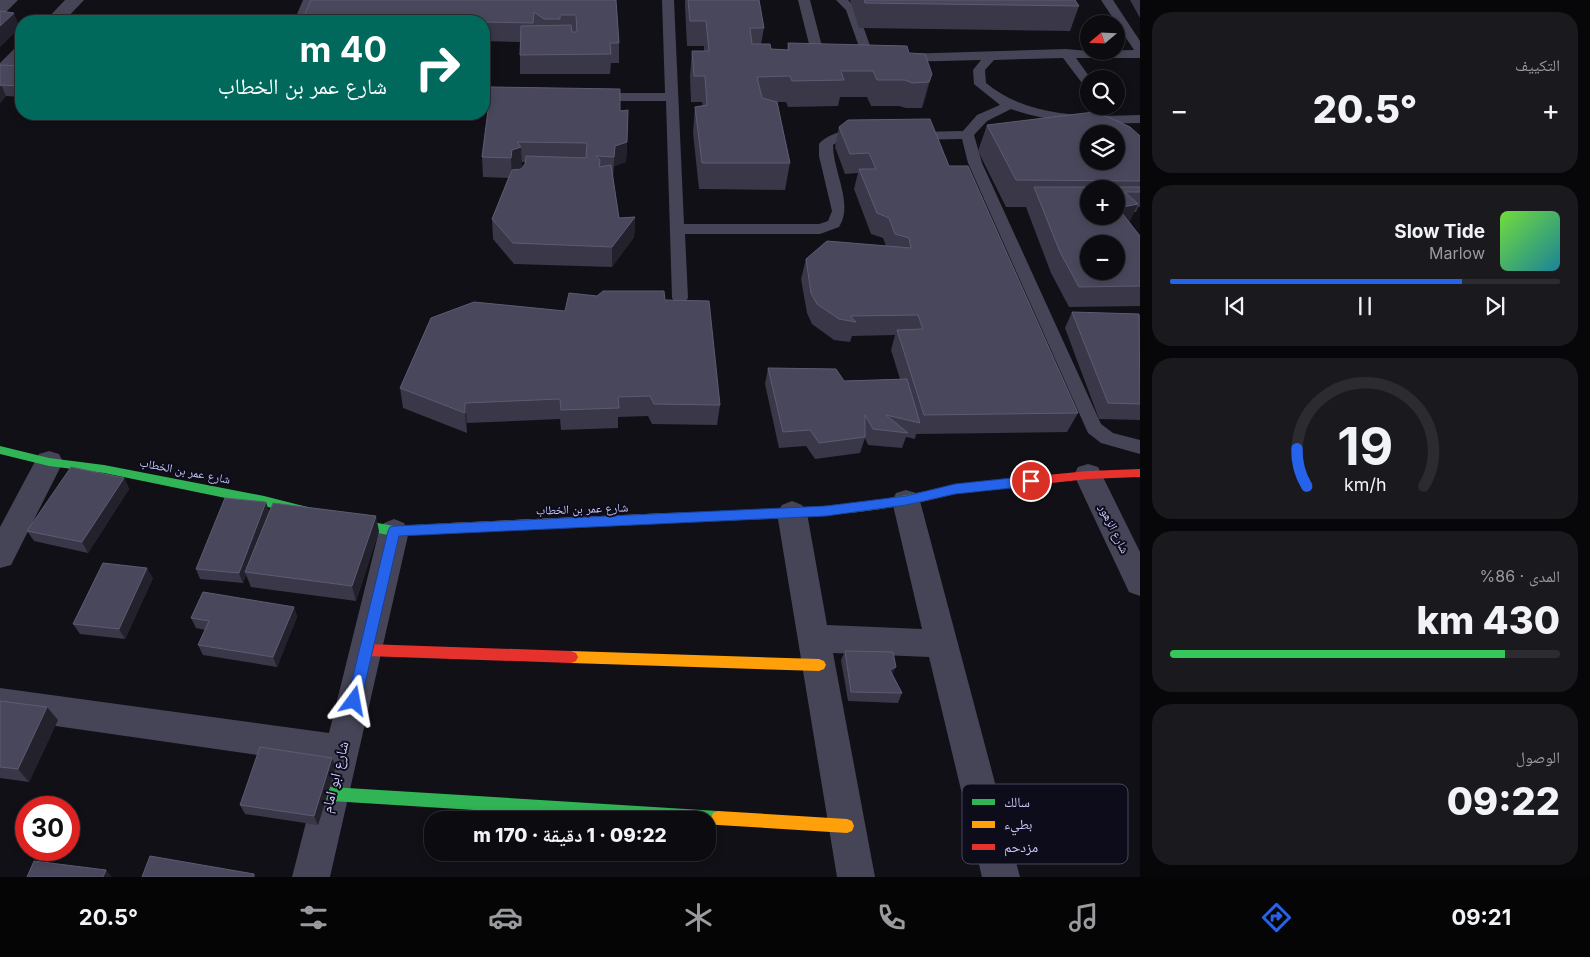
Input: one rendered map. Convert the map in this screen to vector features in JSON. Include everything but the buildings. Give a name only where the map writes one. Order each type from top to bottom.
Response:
[{"type":"street","points":[[0,8],[9,0]]},
{"type":"street","points":[[60,15],[75,0]]},
{"type":"street","points":[[0,74],[15,59]]},
{"type":"street","name":"شارع عمر بن الخطاب","points":[[0,450],[49,462],[104,469],[264,500],[351,523],[394,531],[826,511],[906,501],[955,489],[1088,475],[1140,473]]},
{"type":"street","points":[[0,556],[49,462]]},
{"type":"street","name":"شارع الزهور","points":[[1088,475],[1140,583]]},
{"type":"street","points":[[906,501],[977,784]]},
{"type":"street","points":[[792,513],[856,877]]},
{"type":"street","name":"شارع ابو امام","points":[[311,877],[394,531]]},
{"type":"street","points":[[366,650],[817,651],[942,644]]},
{"type":"street","points":[[0,703],[342,751]]},
{"type":"street","points":[[331,794],[847,826]]},
{"type":"street","points":[[998,864],[1001,877]]},
{"type":"lane","points":[[303,15],[309,0]]},
{"type":"lane","points":[[668,0],[680,298]]},
{"type":"lane","points":[[804,0],[818,56],[824,61],[839,63]]},
{"type":"lane","points":[[842,0],[851,9],[868,58]]},
{"type":"lane","points":[[1107,0],[1140,50]]},
{"type":"lane","points":[[854,61],[868,58],[990,57],[1066,53],[1140,54]]},
{"type":"lane","points":[[1066,53],[1080,72]]},
{"type":"lane","points":[[990,57],[979,70],[980,84],[993,95],[1010,105],[1060,116],[1117,120],[1140,119]]},
{"type":"lane","points":[[490,97],[524,97]]},
{"type":"lane","points":[[583,97],[672,97]]},
{"type":"lane","points":[[897,135],[967,135],[982,118],[1010,105]]},
{"type":"lane","points":[[1113,115],[1126,134]]},
{"type":"lane","points":[[678,229],[820,229],[834,224],[838,211],[826,156],[826,144],[835,137],[851,134],[869,134]]},
{"type":"lane","points":[[967,135],[975,163],[1086,415],[1094,428],[1107,438],[1140,447]]},
{"type":"traffic: fast","points":[[0,450],[49,462],[104,469],[264,501],[351,523],[394,531],[451,528]]},
{"type":"traffic: fast","points":[[668,518],[830,511],[863,508],[926,496]]},
{"type":"traffic: fast","points":[[331,794],[718,818]]},
{"type":"traffic: slow","points":[[451,528],[668,518]]},
{"type":"traffic: slow","points":[[571,657],[819,665]]},
{"type":"traffic: slow","points":[[718,818],[847,826]]},
{"type":"traffic: jam","points":[[926,496],[955,489],[1088,475],[1140,473]]},
{"type":"traffic: jam","points":[[366,650],[571,657]]},
{"type":"route","points":[[354,701],[394,531],[826,511],[906,501],[955,489],[1031,481]]}]
